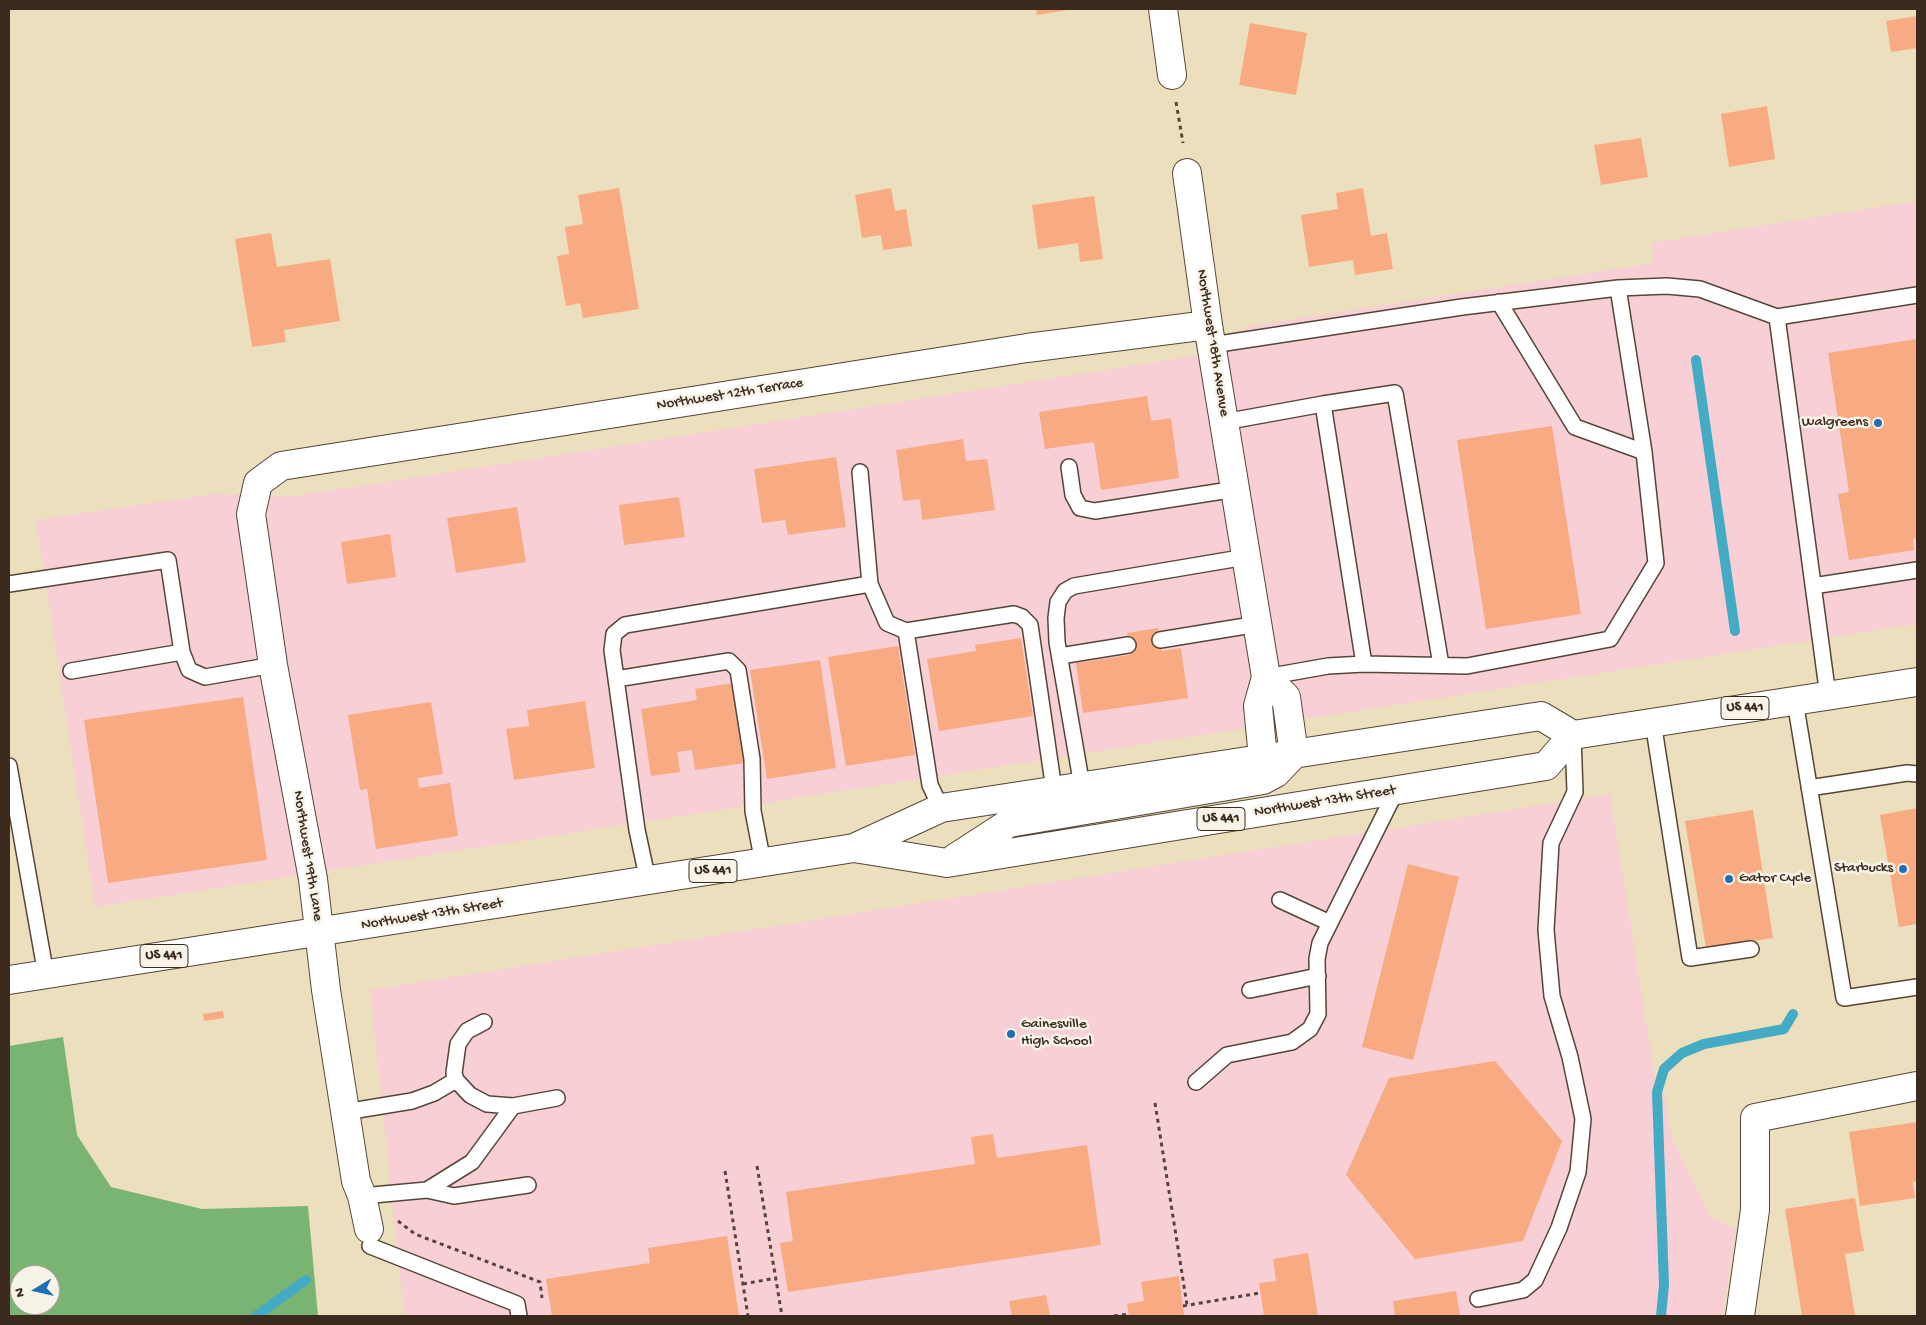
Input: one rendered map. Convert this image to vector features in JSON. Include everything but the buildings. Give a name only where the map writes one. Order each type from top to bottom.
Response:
[{"type":"main road","points":[[1163,9],[1172,75]]},
{"type":"main road","name":"Northwest 18th Avenue","points":[[1187,173],[1210,335],[1266,676],[1258,706],[1263,758]]},
{"type":"main road","name":"Northwest 12th Terrace","points":[[258,483],[281,466],[1018,350],[1210,335]]},
{"type":"main road","name":"Northwest 19th Lane","points":[[258,483],[251,514],[273,664],[313,880],[345,1112],[356,1181],[362,1196],[369,1238]]},
{"type":"main road","points":[[947,863],[1009,822],[1263,780],[1276,773],[1294,754],[1286,697],[1266,676]]},
{"type":"main road","name":"US 441","points":[[1573,735],[1917,682]]},
{"type":"main road","name":"Northwest 13th Street","points":[[9,980],[854,848],[941,808],[1054,790],[1541,716],[1573,735],[1546,766],[947,863],[854,848]]},
{"type":"main road","points":[[1740,1316],[1755,1210],[1755,1118],[1917,1086]]},
{"type":"lane","points":[[1210,335],[1618,288],[1667,286],[1700,290],[1777,317],[1917,295]]},
{"type":"lane","points":[[1266,676],[1328,666],[1364,664],[1467,666],[1610,639],[1656,563],[1644,452],[1618,288]]},
{"type":"lane","points":[[1499,302],[1575,427],[1644,452]]},
{"type":"lane","points":[[1777,317],[1828,696]]},
{"type":"lane","points":[[1224,422],[1395,393],[1441,665]]},
{"type":"lane","points":[[1323,404],[1364,664]]},
{"type":"lane","points":[[1069,467],[1073,495],[1080,508],[1095,512],[1236,489]]},
{"type":"lane","points":[[860,472],[870,584],[887,623],[906,631],[1014,614],[1022,616],[1030,625],[1054,790]]},
{"type":"lane","points":[[1082,786],[1060,656],[1056,618],[1058,602],[1065,591],[1074,586],[1246,557]]},
{"type":"lane","points":[[9,584],[168,560],[182,652],[189,670],[205,677],[273,664]]},
{"type":"lane","points":[[1813,586],[1917,570]]},
{"type":"lane","points":[[648,881],[637,830],[612,650],[614,634],[625,625],[870,584]]},
{"type":"lane","points":[[1160,640],[1258,624]]},
{"type":"lane","points":[[906,631],[930,784],[941,808]]},
{"type":"lane","points":[[1060,656],[1128,645]]},
{"type":"lane","points":[[71,671],[182,652]]},
{"type":"lane","points":[[616,679],[729,661],[738,670],[752,760],[753,811],[762,863]]},
{"type":"lane","points":[[1795,701],[1844,998],[1917,987]]},
{"type":"lane","points":[[1653,722],[1690,958],[1751,949]]},
{"type":"lane","points":[[1478,1299],[1522,1290],[1535,1280],[1559,1228],[1578,1172],[1583,1119],[1570,1057],[1552,996],[1546,930],[1551,843],[1575,792],[1573,735]]},
{"type":"lane","points":[[9,766],[46,975]]},
{"type":"lane","points":[[1809,788],[1907,773],[1917,774]]},
{"type":"lane","points":[[1196,1082],[1227,1055],[1292,1042],[1310,1029],[1318,1014],[1317,959],[1320,944],[1396,791]]},
{"type":"lane","points":[[1280,900],[1330,923]]},
{"type":"lane","points":[[1250,990],[1318,976]]},
{"type":"lane","points":[[484,1022],[467,1031],[458,1044],[454,1073],[456,1080],[470,1096],[487,1104],[514,1106],[557,1098]]},
{"type":"lane","points":[[345,1112],[412,1101],[434,1093],[456,1080]]},
{"type":"lane","points":[[427,1190],[472,1162],[514,1106]]},
{"type":"lane","points":[[362,1196],[427,1190],[454,1196],[528,1185]]},
{"type":"lane","points":[[369,1238],[517,1304],[519,1316]]},
{"type":"path","points":[[1172,75],[1187,173]]},
{"type":"path","points":[[1155,1103],[1185,1305],[1260,1293]]},
{"type":"path","points":[[757,1166],[782,1316]]},
{"type":"path","points":[[725,1171],[748,1316]]},
{"type":"path","points":[[743,1284],[776,1278]]},
{"type":"path","points":[[1114,1316],[1129,1314]]},
{"type":"shaded area","points":[[1917,201],[1917,624],[95,907],[36,520],[214,494],[289,497],[1194,356],[1250,326],[1654,263],[1651,243]]},
{"type":"shaded area","name":"Gainesville High School","points":[[1610,794],[1655,1078],[1662,1077],[1672,1138],[1711,1217],[1736,1229],[1722,1316],[404,1316],[370,990]]},
{"type":"green space","points":[[63,1037],[77,1135],[111,1187],[202,1209],[308,1206],[318,1316],[9,1316],[9,1046]]},
{"type":"waterway","points":[[1696,360],[1735,631]]},
{"type":"waterway","points":[[1661,1316],[1664,1285],[1657,1092],[1664,1069],[1682,1053],[1704,1044],[1784,1029],[1793,1014]]},
{"type":"waterway","points":[[256,1316],[306,1280]]},
{"type":"place","name":"Walgreens","points":[[1878,423]]},
{"type":"place","name":"Starbucks","points":[[1903,869]]},
{"type":"place","name":"Gator Cycle","points":[[1729,879]]},
{"type":"place","name":"Gainesville High School","points":[[1011,1034]]}]
